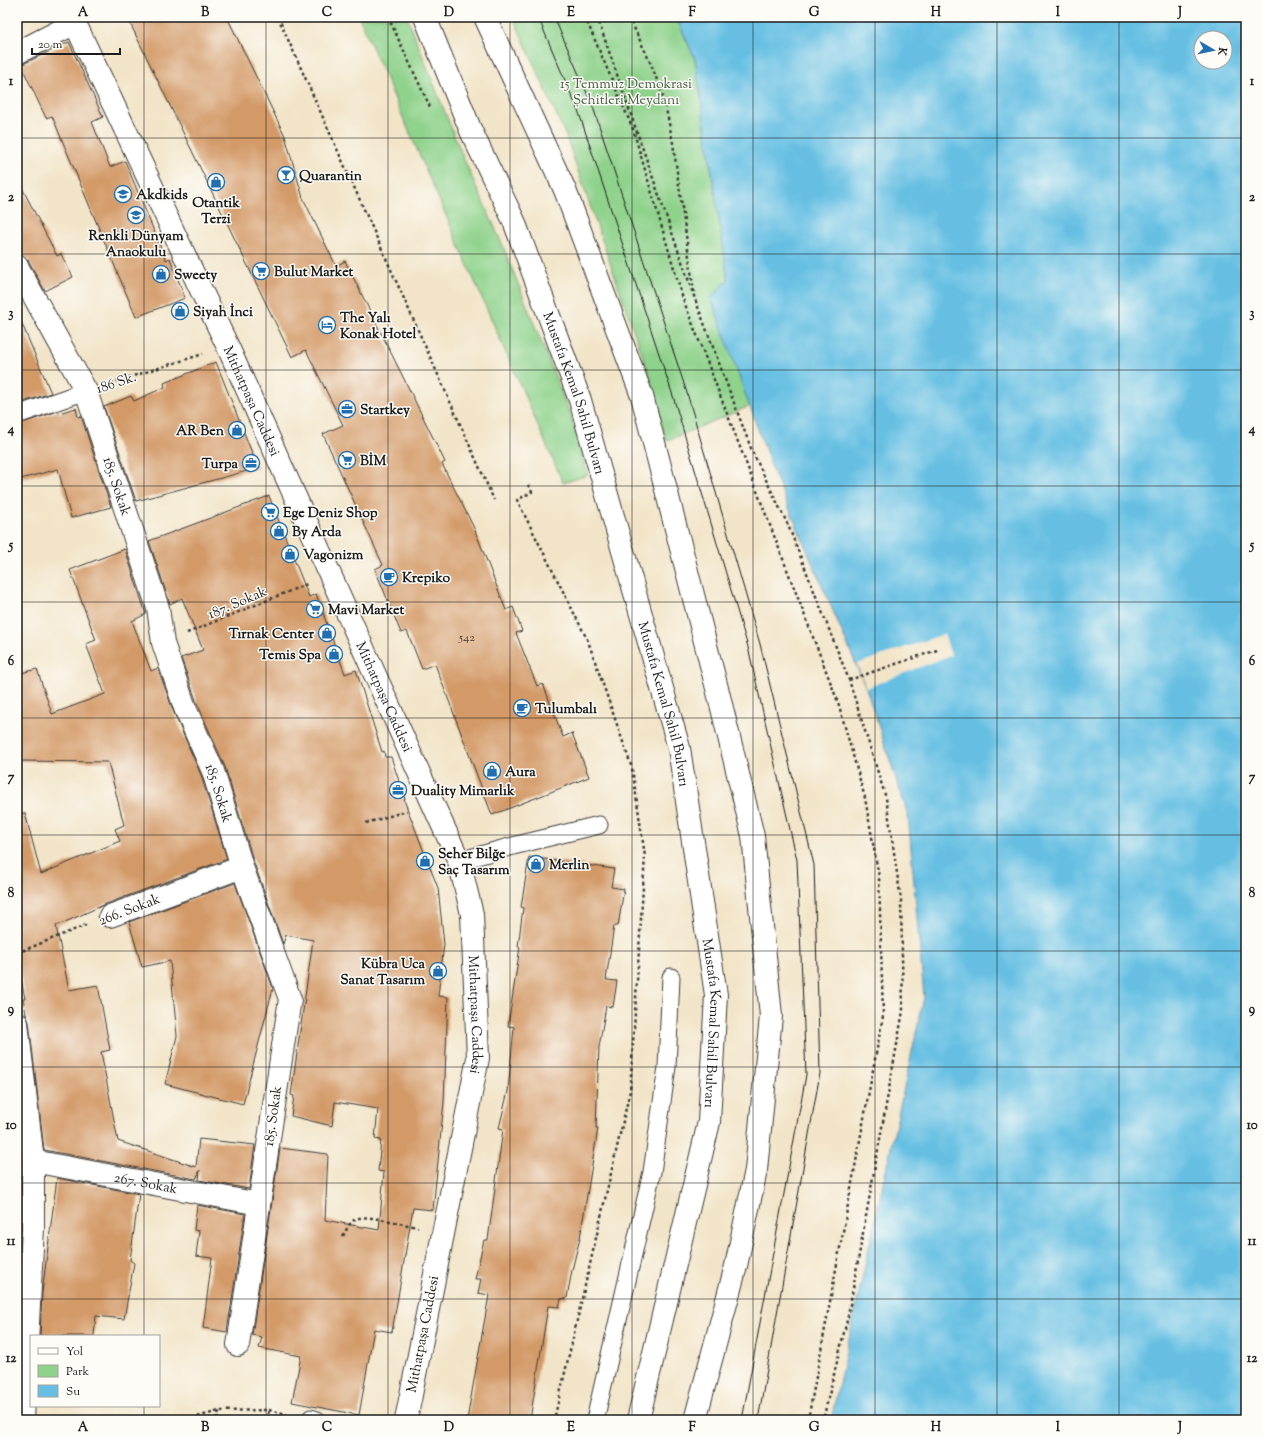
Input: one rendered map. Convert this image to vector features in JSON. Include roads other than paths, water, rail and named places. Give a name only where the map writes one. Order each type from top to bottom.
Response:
[{"type":"main road","name":"Mustafa Kemal Sahil Bulvarı","points":[[425,17],[471,131],[514,221],[580,400],[679,748],[716,994],[709,1122],[638,1420]]},
{"type":"main road","points":[[485,17],[566,190],[642,396],[720,700],[753,836],[771,1016],[757,1163],[736,1266],[694,1420]]},
{"type":"main road","points":[[17,53],[74,20]]},
{"type":"main road","name":"Mithatpaşa Caddesi","points":[[74,20],[228,347],[459,861],[472,914],[478,1058],[406,1420]]},
{"type":"main road","name":"185. Sokak","points":[[17,266],[86,391],[158,608],[163,643],[185,708],[213,771],[242,867],[290,999],[238,1345]]},
{"type":"main road","name":"266. Sokak","points":[[110,916],[242,867]]},
{"type":"main road","points":[[17,1023],[33,1161],[33,1228],[23,1420]]},
{"type":"main road","name":"267. Sokak","points":[[33,1161],[260,1204]]},
{"type":"lane","name":"186 Sk.","points":[[17,416],[86,391]]},
{"type":"lane","points":[[459,861],[599,825]]},
{"type":"lane","points":[[595,1420],[652,1172],[667,1067],[670,977]]},
{"type":"water","points":[[676,17],[1246,17],[1246,1420],[831,1420],[924,997],[908,815],[866,688],[773,471],[711,298],[728,280],[695,59]]},
{"type":"tram line","points":[[538,17],[579,113],[673,396],[748,647],[797,860],[806,1075],[742,1420]]},
{"type":"tram line","points":[[554,17],[593,107],[687,393],[760,644],[814,865],[820,1073],[758,1420]]},
{"type":"place","name":"Quarantin","points":[[286,175]]},
{"type":"place","name":"Otantik Terzi","points":[[216,182]]},
{"type":"place","name":"Akdkids","points":[[123,194]]},
{"type":"place","name":"Renkli Dünyam Anaokulu","points":[[136,215]]},
{"type":"place","name":"Bulut Market","points":[[261,271]]},
{"type":"place","name":"Sweety","points":[[161,274]]},
{"type":"place","name":"Siyah İnci","points":[[180,311]]},
{"type":"place","name":"The Yalı Konak Hotel","points":[[327,325]]},
{"type":"place","name":"Startkey","points":[[347,409]]},
{"type":"place","name":"AR Ben","points":[[237,430]]},
{"type":"place","name":"BİM","points":[[347,460]]},
{"type":"place","name":"Turpa","points":[[251,463]]},
{"type":"place","name":"Ege Deniz Shop","points":[[270,512]]},
{"type":"place","name":"By Arda","points":[[279,531]]},
{"type":"place","name":"Vagonizm","points":[[290,554]]},
{"type":"place","name":"Krepiko","points":[[389,577]]},
{"type":"place","name":"Mavi Market","points":[[315,609]]},
{"type":"place","name":"Tırnak Center","points":[[327,633]]},
{"type":"place","name":"Temis Spa","points":[[334,654]]},
{"type":"place","name":"Tulumbalı","points":[[522,708]]},
{"type":"place","name":"Aura","points":[[492,771]]},
{"type":"place","name":"Duality Mimarlık","points":[[398,790]]},
{"type":"place","name":"Seher Bilğe Saç Tasarım","points":[[425,861]]},
{"type":"place","name":"Merlin","points":[[536,864]]},
{"type":"place","name":"Kübra Uca Sanat Tasarım","points":[[438,971]]},
{"type":"park label","name":"15 Temmuz Demokrasi Şehitleri Meydanı","points":[[626,92]]}]
